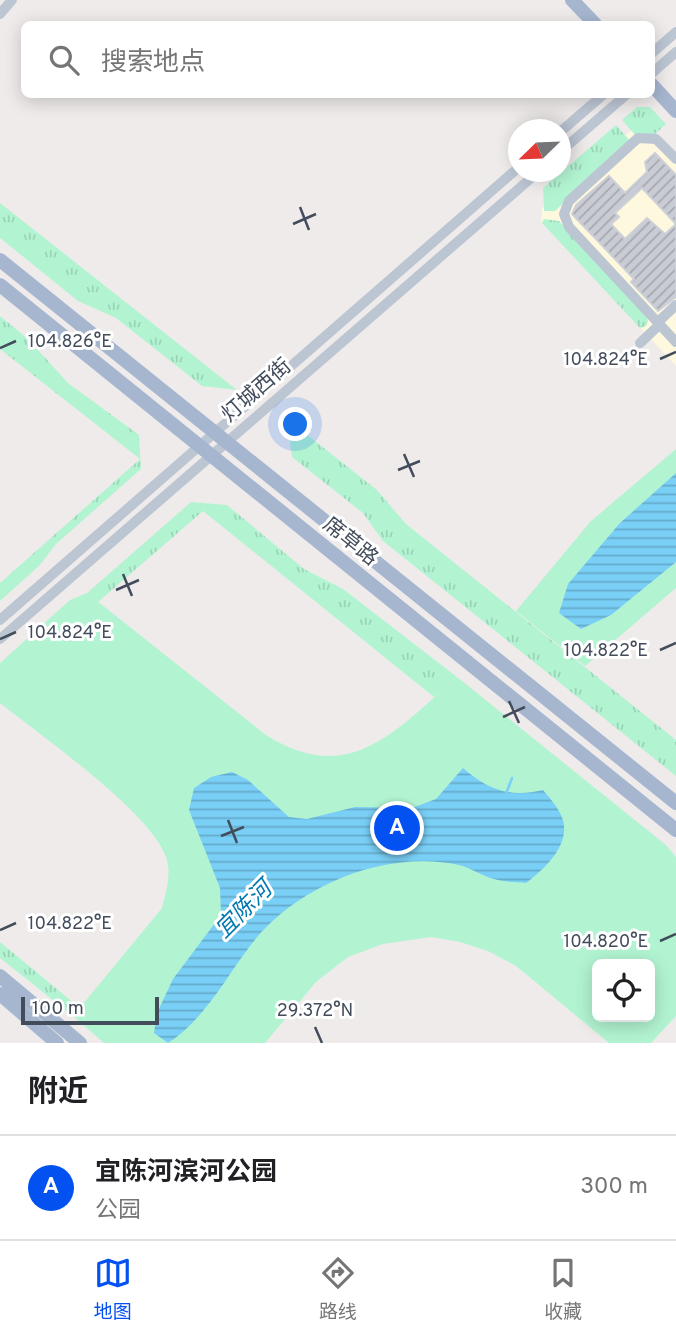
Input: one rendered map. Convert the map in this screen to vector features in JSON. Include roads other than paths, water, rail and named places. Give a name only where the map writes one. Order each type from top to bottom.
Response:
[{"type":"main road","points":[[572,0],[592,21]]},
{"type":"main road","points":[[655,88],[676,111]]},
{"type":"main road","name":"席草路","points":[[0,260],[676,803]]},
{"type":"main road","name":"席草路","points":[[0,285],[676,830]]},
{"type":"main road","points":[[0,976],[80,1043]]},
{"type":"main road","points":[[0,994],[57,1043]]},
{"type":"street","points":[[0,14],[12,0]]},
{"type":"street","points":[[655,50],[676,32]]},
{"type":"street","points":[[655,70],[676,52]]},
{"type":"street","points":[[571,123],[599,98]]},
{"type":"street","points":[[571,143],[622,98]]},
{"type":"street","points":[[676,159],[656,139],[638,138],[569,201],[565,210],[569,227],[676,342]]},
{"type":"street","name":"灯城西街","points":[[221,436],[508,178]]},
{"type":"street","name":"灯城西街","points":[[0,620],[526,182]]},
{"type":"street","points":[[640,343],[676,305]]},
{"type":"street","name":"灯城西街","points":[[0,639],[205,449]]},
{"type":"water","points":[[676,473],[676,562],[611,615],[581,629],[559,613],[568,584],[620,523]]},
{"type":"water","points":[[463,768],[481,782],[500,790],[520,793],[543,790],[560,813],[564,823],[561,843],[550,862],[534,877],[526,883],[502,881],[459,865],[431,861],[401,862],[344,877],[291,906],[269,925],[250,946],[213,999],[181,1034],[168,1043],[154,1033],[157,1013],[173,979],[221,915],[220,888],[189,810],[194,788],[211,777],[232,772],[248,780],[289,817],[307,819],[355,807],[412,808],[436,799]]},
{"type":"waterway","name":"宜陈河","points":[[506,794],[512,778]]},
{"type":"place","name":"宜陈河滨河公园","points":[[397,828]]}]
